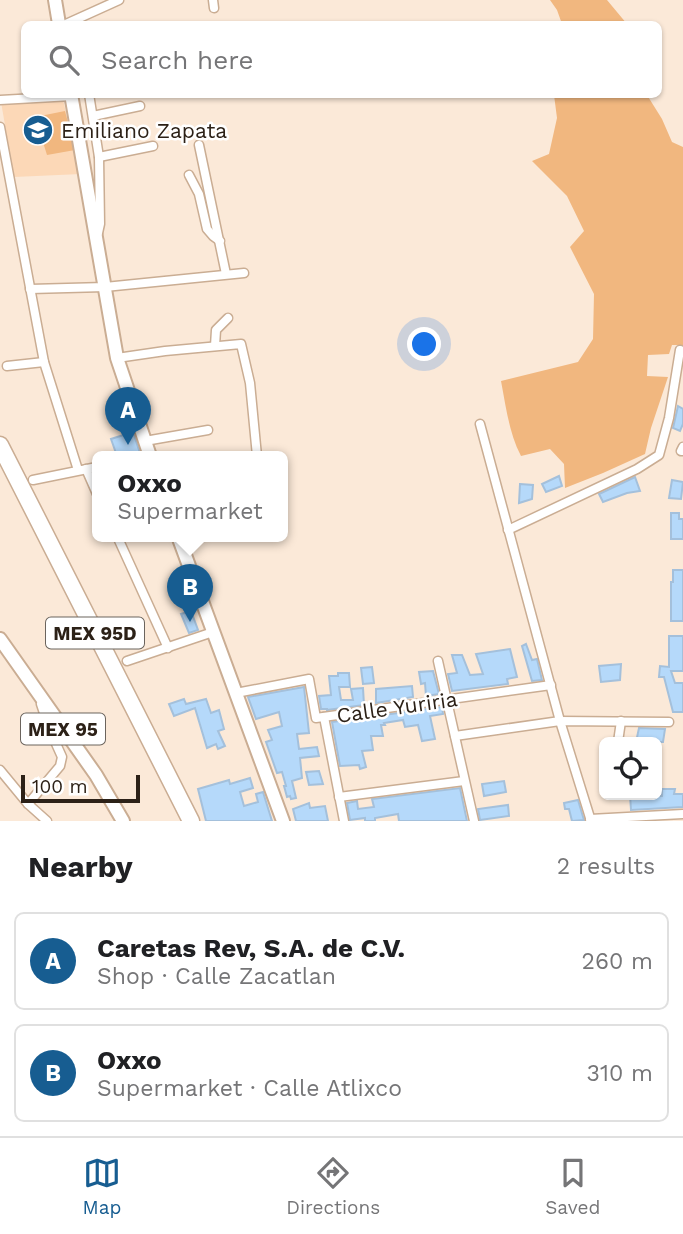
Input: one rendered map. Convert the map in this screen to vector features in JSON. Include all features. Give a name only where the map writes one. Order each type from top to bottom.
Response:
[{"type":"highway","name":"MEX 95D","points":[[0,445],[191,821]]},
{"type":"highway","name":"MEX 95D","points":[[0,469],[180,821]]},
{"type":"street","points":[[55,0],[58,21]]},
{"type":"street","points":[[73,21],[119,0]]},
{"type":"street","points":[[0,100],[28,98]]},
{"type":"street","points":[[72,98],[117,358],[148,451]]},
{"type":"street","points":[[90,98],[99,157],[100,223],[96,239]]},
{"type":"street","points":[[93,116],[140,106]]},
{"type":"street","points":[[0,127],[44,362],[82,470],[92,486]]},
{"type":"street","points":[[198,145],[226,274]]},
{"type":"street","points":[[99,157],[153,146]]},
{"type":"street","points":[[189,175],[198,194],[207,229],[220,241]]},
{"type":"street","points":[[30,289],[105,287],[244,273]]},
{"type":"street","points":[[215,346],[216,330],[228,318]]},
{"type":"street","points":[[117,358],[241,344],[250,383],[256,451]]},
{"type":"street","points":[[508,530],[637,469],[659,455],[670,418],[680,350]]},
{"type":"street","points":[[7,366],[44,362]]},
{"type":"street","points":[[480,424],[560,721],[590,820],[683,814]]},
{"type":"street","points":[[145,441],[208,430]]},
{"type":"street","points":[[33,480],[92,468]]},
{"type":"street","points":[[120,542],[168,648]]},
{"type":"street","points":[[180,542],[283,821]]},
{"type":"street","points":[[127,662],[213,632]]},
{"type":"street","name":"MEX 95","points":[[0,639],[96,775],[123,821]]},
{"type":"street","points":[[438,661],[474,821]]},
{"type":"street","name":"Calle Yuriria","points":[[236,694],[309,678],[316,718],[551,685]]},
{"type":"street","points":[[28,804],[60,766],[62,757],[37,691]]},
{"type":"street","points":[[324,717],[344,821]]},
{"type":"street","points":[[456,736],[560,721],[669,722]]},
{"type":"street","points":[[619,737],[621,721]]},
{"type":"street","points":[[0,770],[28,804],[47,821]]},
{"type":"street","points":[[339,797],[464,781]]},
{"type":"shaded area","points":[[550,0],[607,0],[624,21],[561,21]]},
{"type":"shaded area","points":[[554,98],[649,98],[672,142],[683,147],[683,345],[672,345],[669,354],[648,355],[647,376],[668,377],[645,454],[565,488],[564,464],[550,449],[521,456],[511,429],[501,381],[578,362],[593,339],[594,294],[570,247],[584,231],[567,196],[532,161],[549,154],[557,118]]},
{"type":"shaded area","name":"Emiliano Zapata","points":[[63,100],[81,174],[14,177],[1,102]]},
{"type":"shaded area","points":[[65,111],[75,150],[47,155],[35,117]]},
{"type":"building","points":[[678,406],[683,409],[680,431],[673,428]]},
{"type":"building","points":[[133,432],[139,451],[115,451],[111,439]]},
{"type":"building","points":[[559,476],[562,486],[546,492],[542,484]]},
{"type":"building","points":[[635,477],[640,491],[603,502],[599,494]]},
{"type":"building","points":[[672,480],[683,482],[681,499],[669,498]]},
{"type":"building","points":[[520,484],[533,485],[532,499],[519,503]]},
{"type":"building","points":[[671,513],[679,513],[679,519],[683,519],[683,539],[671,539]]},
{"type":"building","points":[[673,570],[683,570],[683,621],[671,621]]},
{"type":"building","points":[[191,611],[198,630],[189,633],[181,614]]},
{"type":"building","points":[[669,636],[683,636],[683,671],[671,671],[675,683],[683,683],[683,712],[673,712],[664,677],[659,677],[660,666],[669,667]]},
{"type":"building","points":[[526,644],[532,660],[537,659],[542,680],[532,681],[522,646]]},
{"type":"building","points":[[510,649],[517,677],[507,679],[508,684],[452,691],[448,674],[457,673],[452,655],[462,655],[470,675],[483,674],[476,654]]},
{"type":"building","points":[[621,664],[620,680],[601,682],[599,666]]},
{"type":"building","points":[[372,667],[374,683],[363,684],[361,668]]},
{"type":"building","points":[[433,671],[439,694],[426,696],[425,683],[421,684],[419,672]]},
{"type":"building","points":[[338,673],[349,673],[350,687],[339,687],[341,700],[353,700],[351,689],[363,688],[364,705],[321,709],[319,696],[331,695],[329,676],[338,676]]},
{"type":"building","points":[[412,686],[413,697],[376,703],[376,689]]},
{"type":"building","points":[[304,687],[309,733],[297,734],[299,749],[317,747],[319,756],[300,758],[302,778],[292,781],[296,798],[291,799],[290,796],[287,797],[282,772],[277,773],[266,742],[272,740],[268,730],[282,726],[279,712],[256,719],[248,697]]},
{"type":"building","points":[[184,699],[186,704],[206,699],[211,713],[219,710],[224,729],[218,731],[225,746],[218,749],[216,744],[207,748],[195,708],[174,716],[169,704]]},
{"type":"building","points":[[442,707],[443,714],[430,716],[435,739],[422,741],[418,725],[405,727],[403,720],[384,723],[385,725],[381,725],[383,736],[371,736],[373,750],[362,751],[366,767],[360,769],[359,765],[340,766],[332,722]]},
{"type":"building","points":[[639,728],[665,729],[663,742],[662,737],[637,737]]},
{"type":"building","points":[[319,771],[323,784],[309,785],[306,772]]},
{"type":"building","points":[[250,778],[253,788],[240,792],[244,806],[258,802],[256,794],[263,792],[272,821],[206,821],[198,789],[229,780],[230,784]]},
{"type":"building","points":[[504,781],[506,792],[484,796],[482,784]]},
{"type":"building","points":[[460,788],[467,821],[399,821],[398,814],[375,818],[375,821],[365,821],[365,818],[350,820],[347,803],[357,801],[358,809],[374,807],[372,799]]},
{"type":"building","points":[[662,789],[675,789],[674,794],[683,794],[683,807],[631,810],[630,800],[662,800]]},
{"type":"building","points":[[578,800],[584,820],[572,821],[569,809],[565,809],[564,803]]},
{"type":"building","points":[[309,803],[310,808],[325,806],[328,821],[296,821],[293,809]]},
{"type":"building","points":[[508,805],[509,816],[480,820],[478,809]]},
{"type":"place","name":"Emiliano Zapata","points":[[38,130]]},
{"type":"place","name":"Caretas Rev, S.A. de C.V.","points":[[128,445]]},
{"type":"place","name":"Oxxo","points":[[190,622]]}]
